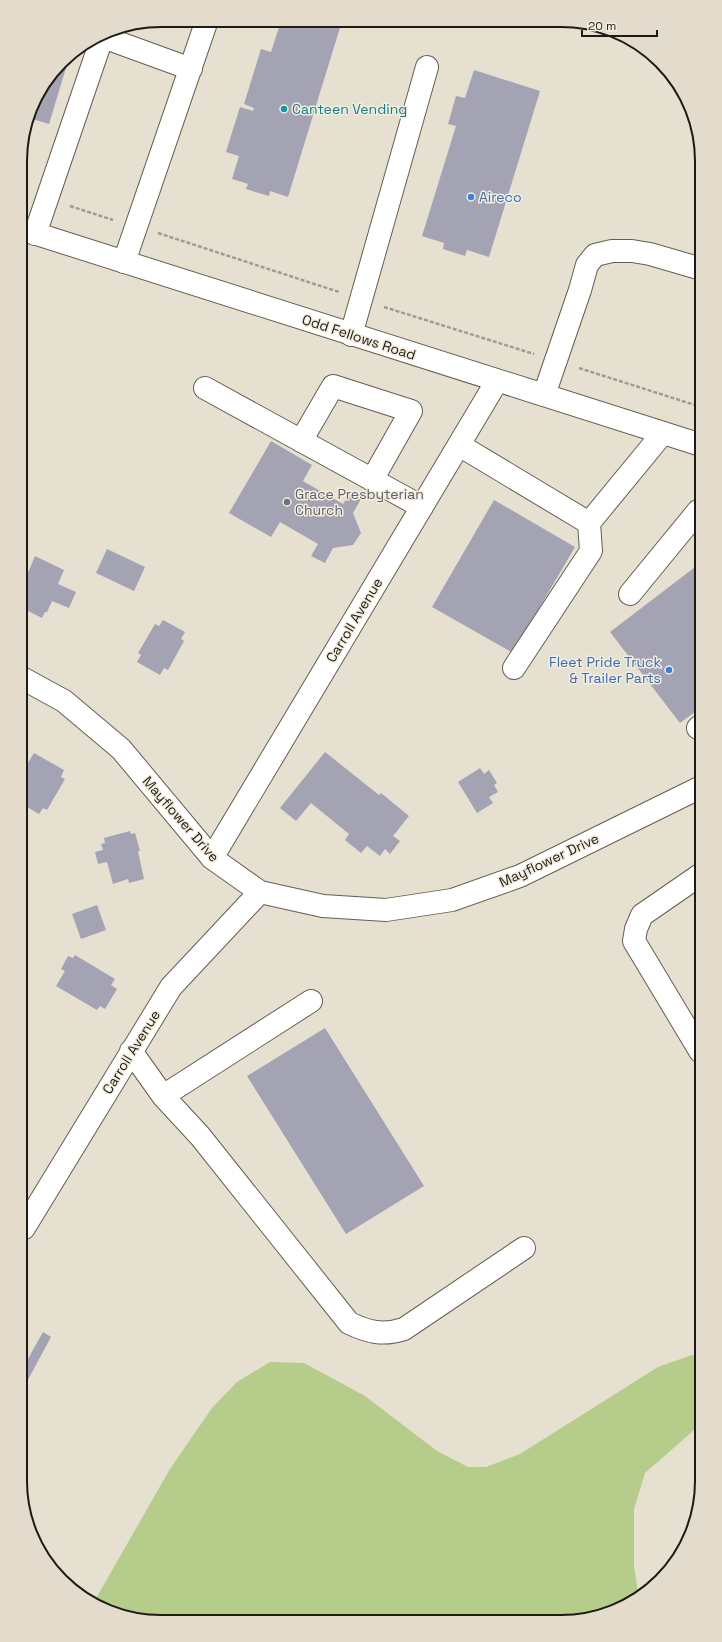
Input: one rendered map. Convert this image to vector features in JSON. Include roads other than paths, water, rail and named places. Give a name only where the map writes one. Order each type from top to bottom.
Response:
[{"type":"street","points":[[124,262],[205,27]]},
{"type":"street","points":[[111,37],[191,69]]},
{"type":"street","points":[[28,231],[101,41]]},
{"type":"street","points":[[351,335],[427,67]]},
{"type":"street","name":"Odd Fellows Road","points":[[28,231],[351,335],[695,443]]},
{"type":"street","points":[[544,395],[580,290],[587,265],[595,255],[612,251],[632,251],[650,254],[695,267]]},
{"type":"street","name":"Carroll Avenue","points":[[212,858],[497,381]]},
{"type":"street","points":[[301,441],[333,386],[411,411],[372,480]]},
{"type":"street","points":[[205,388],[422,507]]},
{"type":"street","points":[[514,668],[591,551],[589,523],[663,433]]},
{"type":"street","points":[[459,445],[589,523]]},
{"type":"street","points":[[630,594],[695,516]]},
{"type":"street","name":"Mayflower Drive","points":[[27,681],[64,701],[120,749],[212,858],[260,892],[323,906],[386,910],[452,900],[520,876],[695,790]]},
{"type":"street","points":[[695,878],[642,915],[636,929],[634,941],[695,1043]]},
{"type":"street","name":"Carroll Avenue","points":[[27,1223],[171,987],[260,892]]},
{"type":"street","points":[[163,1096],[311,1002]]},
{"type":"street","points":[[131,1051],[163,1096],[200,1136],[349,1323],[364,1330],[378,1333],[393,1333],[404,1329],[524,1248]]},
{"type":"place","name":"Canteen Vending","points":[[284,109]]},
{"type":"place","name":"Aireco","points":[[471,197]]},
{"type":"place","name":"Grace Presbyterian Church","points":[[287,502]]},
{"type":"place","name":"Fleet Pride Truck & Trailer Parts","points":[[669,670]]}]
